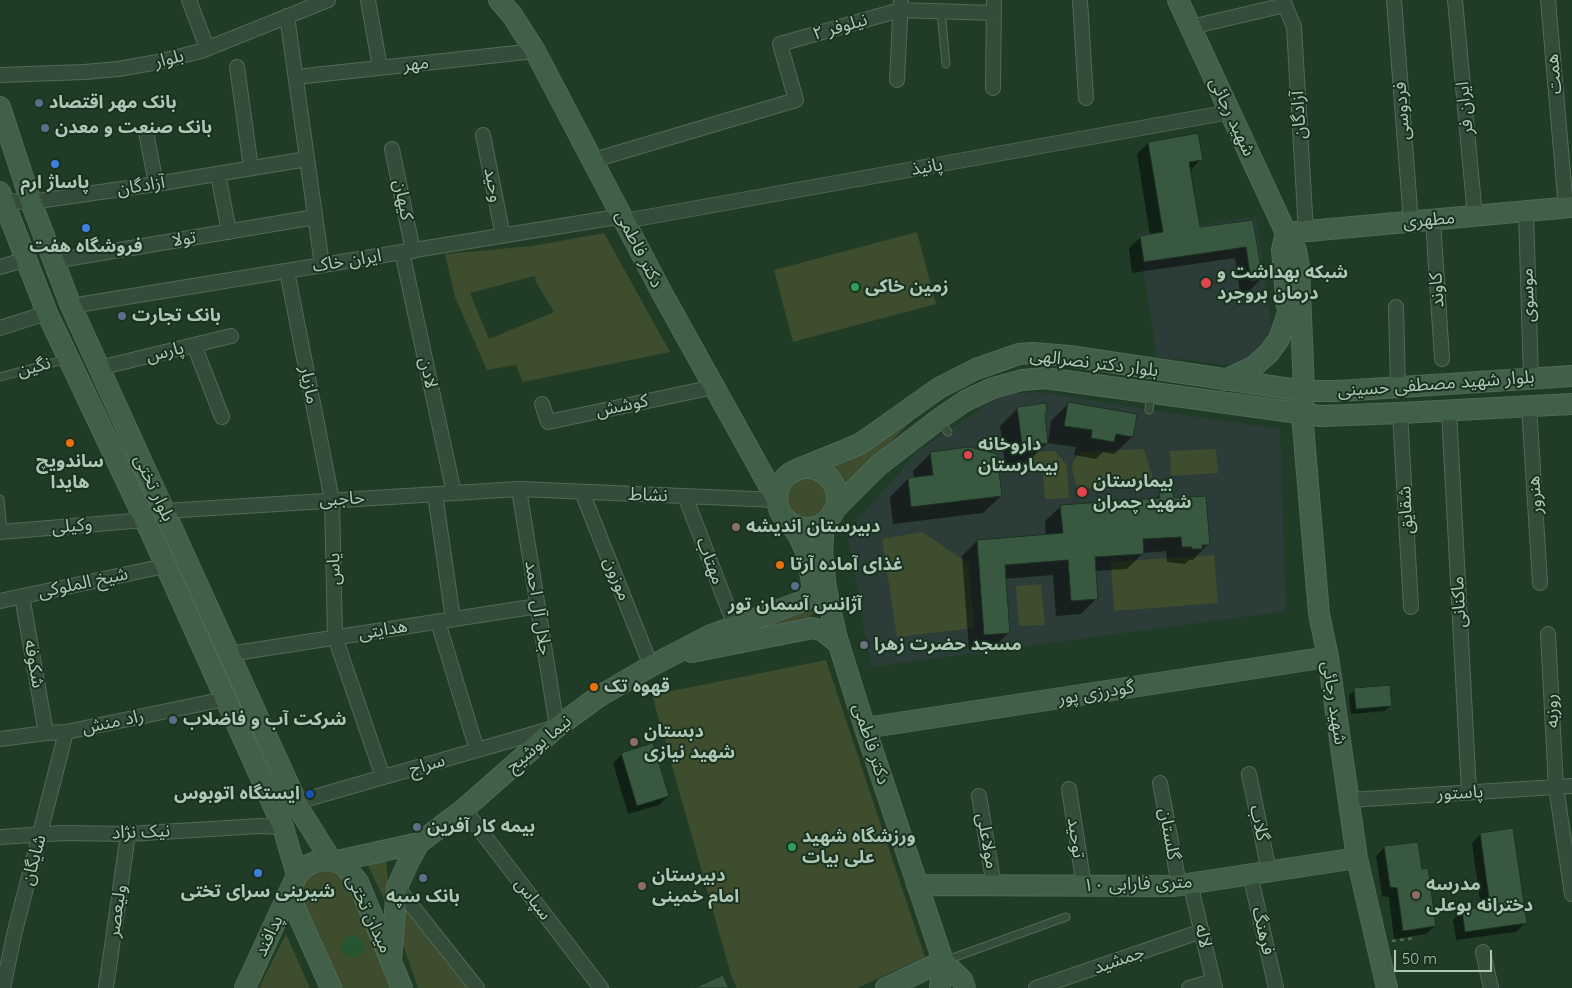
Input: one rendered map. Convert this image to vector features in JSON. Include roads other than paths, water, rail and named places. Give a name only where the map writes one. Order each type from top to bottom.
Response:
[{"type":"street","points":[[190,0],[207,48]]},
{"type":"street","name":"بلوار","points":[[0,75],[118,69],[158,62],[207,48],[328,0]]},
{"type":"street","points":[[368,0],[380,68]]},
{"type":"street","name":"دکتر فاطمی","points":[[499,0],[512,15],[536,51],[662,294],[777,500]]},
{"type":"street","points":[[1080,0],[1086,98]]},
{"type":"street","name":"شهید رجائی","points":[[1178,0],[1286,233],[1296,250],[1299,267],[1298,391]]},
{"type":"street","name":"فردوسی","points":[[1394,0],[1411,222]]},
{"type":"street","name":"ایران فر","points":[[1455,0],[1475,216]]},
{"type":"street","name":"همت","points":[[1548,0],[1569,208]]},
{"type":"street","points":[[1190,27],[1284,3]]},
{"type":"street","name":"آزادگان","points":[[1284,3],[1294,27],[1306,232]]},
{"type":"street","points":[[897,80],[901,5]]},
{"type":"street","name":"نیلوفر ۲","points":[[594,160],[796,100],[780,44],[901,5],[941,11],[994,6]]},
{"type":"street","points":[[993,88],[994,6]]},
{"type":"street","points":[[287,16],[322,265]]},
{"type":"street","name":"مهر","points":[[296,77],[536,51]]},
{"type":"street","points":[[237,67],[251,168]]},
{"type":"street","name":"بلوار تختی","points":[[0,107],[31,202],[71,306],[305,820],[334,861]]},
{"type":"street","name":"پانیذ","points":[[624,219],[1230,112]]},
{"type":"street","points":[[146,132],[156,184]]},
{"type":"street","name":"وحید","points":[[483,135],[503,236]]},
{"type":"street","name":"کیهان","points":[[392,149],[407,252]]},
{"type":"street","name":"آزادگان","points":[[1,198],[31,202],[156,184],[307,158]]},
{"type":"street","points":[[218,174],[229,232]]},
{"type":"street","name":"بلوار تختی","points":[[1,198],[47,313],[145,520],[283,827],[295,879]]},
{"type":"street","name":"مطهری","points":[[1286,233],[1569,208]]},
{"type":"street","name":"موسوی","points":[[1526,212],[1531,378]]},
{"type":"street","name":"تولا","points":[[54,261],[315,217]]},
{"type":"street","name":"ایران خاک","points":[[71,306],[503,236],[624,219]]},
{"type":"street","name":"کاوند","points":[[1433,220],[1442,359]]},
{"type":"street","name":"شهید رجائی","points":[[1286,233],[1282,250],[1287,316],[1302,414],[1319,614],[1328,657],[1357,858],[1387,988]]},
{"type":"street","name":"لادن","points":[[407,252],[454,493]]},
{"type":"street","points":[[0,267],[26,260]]},
{"type":"street","name":"مازیار","points":[[286,271],[332,500]]},
{"type":"street","points":[[1396,307],[1398,387]]},
{"type":"street","points":[[0,328],[47,313]]},
{"type":"street","points":[[1225,380],[1253,367],[1269,353],[1279,339],[1287,316]]},
{"type":"street","name":"پارس","points":[[99,368],[231,336]]},
{"type":"street","points":[[194,345],[222,417]]},
{"type":"street","name":"بلوار دکتر نصرالهی","points":[[796,470],[860,444],[939,388],[976,369],[1019,354],[1033,353],[1069,356],[1168,368],[1225,380],[1298,391]]},
{"type":"street","name":"بلوار شهید مصطفی حسینی","points":[[1298,391],[1572,376]]},
{"type":"street","name":"بلوار دکتر نصرالهی","points":[[829,516],[879,465],[943,425],[965,402],[993,388],[1033,379],[1045,378],[1150,402],[1302,414]]},
{"type":"street","points":[[1445,384],[1449,411]]},
{"type":"street","name":"کوشش","points":[[542,404],[548,422],[714,386]]},
{"type":"street","points":[[925,398],[943,425]]},
{"type":"street","name":"بلوار شهید مصطفی حسینی","points":[[1302,414],[1340,416],[1572,404]]},
{"type":"street","name":"هنرور","points":[[1529,406],[1540,583]]},
{"type":"street","name":"ماکنانی","points":[[1449,411],[1469,792]]},
{"type":"street","name":"شقایق","points":[[1400,413],[1411,607]]},
{"type":"street","points":[[812,468],[826,475],[835,487],[836,503],[829,516],[810,528],[788,521],[780,512],[777,500],[780,485],[796,470],[812,468]]},
{"type":"street","name":"حاجبی","points":[[165,511],[519,490]]},
{"type":"street","name":"نشاط","points":[[519,490],[777,500]]},
{"type":"street","name":"جلال آل احمد","points":[[519,490],[556,727]]},
{"type":"street","name":"موزون","points":[[582,492],[660,662]]},
{"type":"street","points":[[435,494],[453,620]]},
{"type":"street","name":"مهتاب","points":[[685,496],[735,626]]},
{"type":"street","name":"یاس","points":[[332,500],[335,638],[383,777]]},
{"type":"street","name":"دکتر فاطمی","points":[[829,516],[822,551],[826,588],[839,644],[864,728],[943,961]]},
{"type":"street","name":"وکیلی","points":[[2,532],[145,520]]},
{"type":"street","name":"نیما یوشیج","points":[[391,960],[398,887],[409,861],[419,844],[464,809],[556,727],[598,697],[711,635],[804,601],[810,596],[812,582],[806,552],[799,536],[788,521]]},
{"type":"street","points":[[165,566],[187,560]]},
{"type":"street","name":"شیخ الملوکی","points":[[0,601],[165,566]]},
{"type":"street","name":"شکوفه","points":[[22,596],[46,732]]},
{"type":"street","name":"هدایتی","points":[[229,654],[538,606]]},
{"type":"street","points":[[438,622],[477,750]]},
{"type":"street","name":"نیما یوشیج","points":[[660,662],[813,628],[823,631],[839,644]]},
{"type":"street","name":"روزبه","points":[[1548,634],[1556,787],[1572,894]]},
{"type":"street","name":"گودرزی پور","points":[[864,728],[1328,657]]},
{"type":"street","name":"راد منش","points":[[0,739],[46,732],[66,732],[225,699]]},
{"type":"street","name":"سراج","points":[[297,802],[556,727]]},
{"type":"street","name":"شایگان","points":[[3,988],[14,935],[66,732]]},
{"type":"street","name":"گلاب","points":[[1248,774],[1259,873]]},
{"type":"street","name":"گلستان","points":[[1160,783],[1184,884]]},
{"type":"street","name":"پاستور","points":[[1349,800],[1572,786]]},
{"type":"street","name":"توحید","points":[[1069,789],[1084,886]]},
{"type":"street","name":"مولاعلی","points":[[979,796],[994,886]]},
{"type":"street","name":"سپاس","points":[[464,809],[601,988]]},
{"type":"street","name":"نیک نژاد","points":[[0,837],[128,834],[260,826],[283,827]]},
{"type":"street","name":"ولیعصر","points":[[106,988],[128,834]]},
{"type":"street","name":"نیما یوشیج","points":[[334,861],[419,844]]},
{"type":"street","name":"۱۰ متری فارابی","points":[[918,886],[1184,884],[1357,858]]},
{"type":"street","name":"میدان تختی","points":[[295,879],[306,866],[317,861],[334,861],[344,865],[358,882],[402,988]]},
{"type":"street","name":"فرهنگ","points":[[1259,873],[1276,988]]},
{"type":"street","points":[[295,879],[292,895],[295,908],[332,988]]},
{"type":"street","name":"پدافند","points":[[246,988],[295,879]]},
{"type":"street","name":"لاله","points":[[1184,884],[1202,931],[1214,984]]},
{"type":"street","points":[[398,887],[477,988]]},
{"type":"street","name":"جمشید","points":[[1036,988],[1202,931]]},
{"type":"street","points":[[1483,952],[1491,988]]},
{"type":"street","points":[[886,988],[943,961]]},
{"type":"street","points":[[940,988],[943,961]]},
{"type":"street","points":[[943,961],[962,980],[965,988]]},
{"type":"street","points":[[1189,988],[1214,984]]},
{"type":"lane","points":[[941,11],[946,64]]},
{"type":"lane","name":"نگین","points":[[0,377],[68,358]]},
{"type":"lane","points":[[0,498],[2,532]]},
{"type":"lane","points":[[943,961],[1066,917]]},
{"type":"place","name":"بانک مهر اقتصاد","points":[[39,103]]},
{"type":"place","name":"بانک صنعت و معدن","points":[[45,128]]},
{"type":"place","name":"پاساژ ارم","points":[[55,164]]},
{"type":"place","name":"فروشگاه هفت","points":[[86,228]]},
{"type":"place","name":"شبکه بهداشت و درمان بروجرد","points":[[1206,283]]},
{"type":"place","name":"زمین خاکی","points":[[855,287]]},
{"type":"place","name":"بانک تجارت","points":[[122,316]]},
{"type":"place","name":"ساندویچ هایدا","points":[[70,443]]},
{"type":"place","name":"داروخانه بیمارستان","points":[[968,455]]},
{"type":"place","name":"بیمارستان شهید چمران","points":[[1082,492]]},
{"type":"place","name":"دبیرستان اندیشه","points":[[736,527]]},
{"type":"place","name":"غذای آماده آرتا","points":[[780,565]]},
{"type":"place","name":"آژانس آسمان تور","points":[[795,586]]},
{"type":"place","name":"مسجد حضرت زهرا","points":[[864,645]]},
{"type":"place","name":"قهوه تک","points":[[594,687]]},
{"type":"place","name":"شرکت آب و فاضلاب","points":[[173,720]]},
{"type":"place","name":"دبستان شهید نیازی","points":[[634,742]]},
{"type":"place","name":"ایستگاه اتوبوس","points":[[310,794]]},
{"type":"place","name":"بیمه کار آفرین","points":[[417,827]]},
{"type":"place","name":"ورزشگاه شهید علی بیات","points":[[792,847]]},
{"type":"place","name":"شیرینی سرای تختی","points":[[258,873]]},
{"type":"place","name":"بانک سپه","points":[[423,878]]},
{"type":"place","name":"دبیرستان امام خمینی","points":[[642,886]]},
{"type":"place","name":"مدرسه دخترانه بوعلی","points":[[1416,895]]}]
